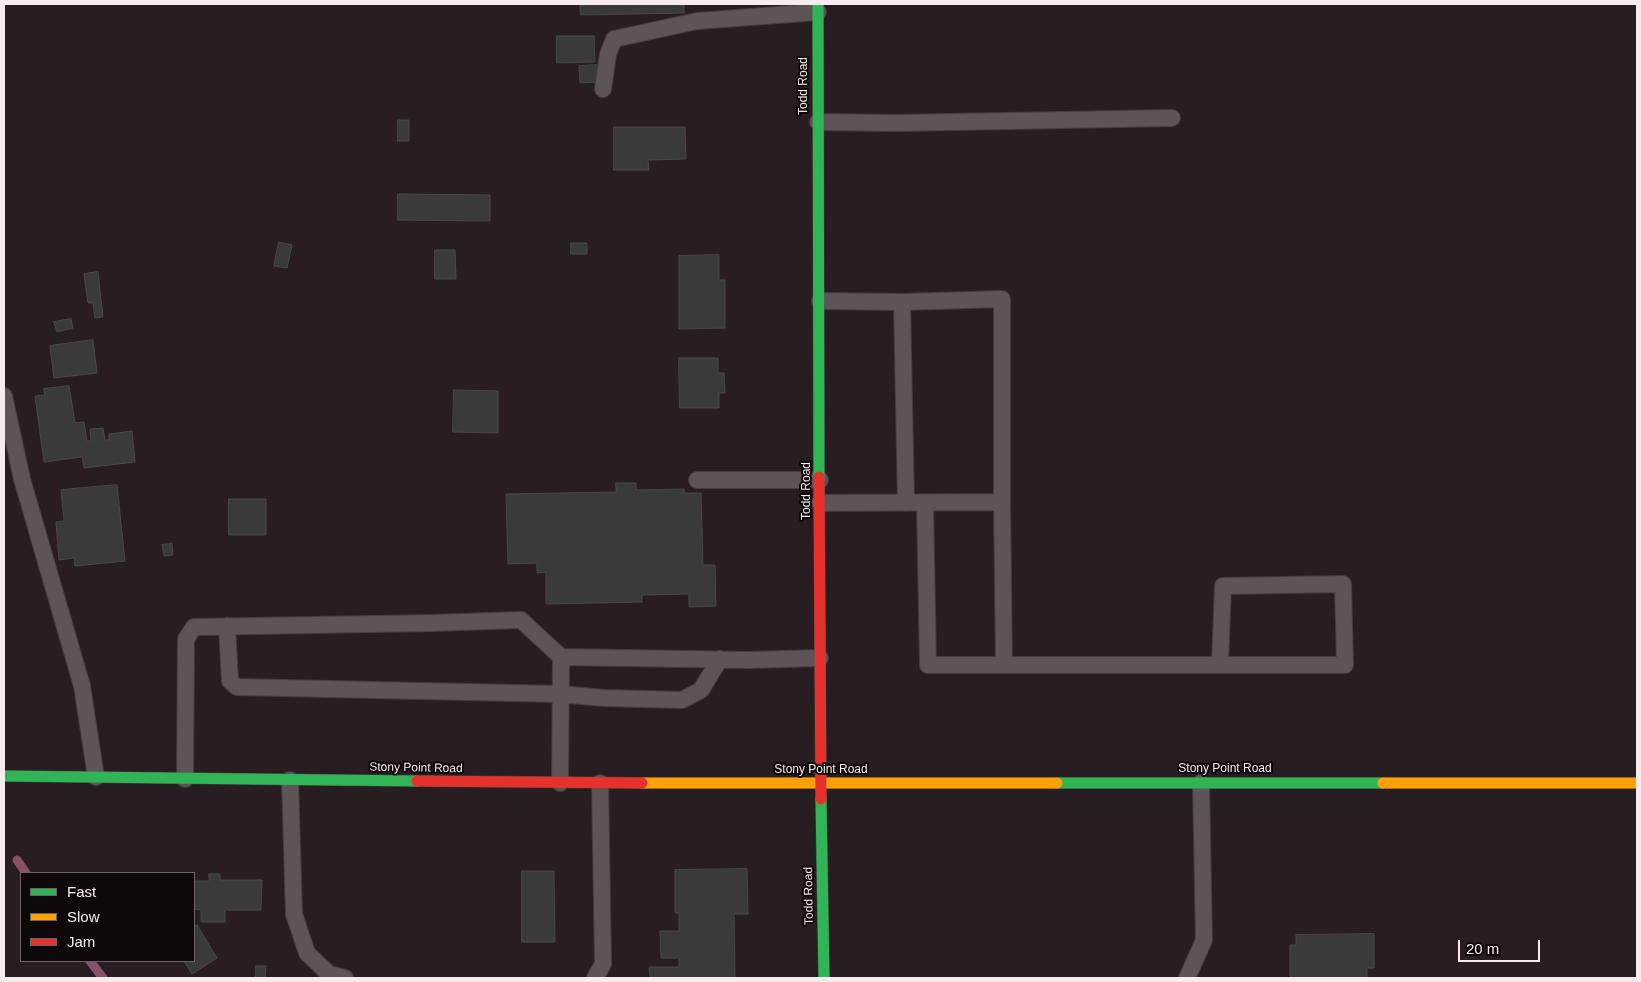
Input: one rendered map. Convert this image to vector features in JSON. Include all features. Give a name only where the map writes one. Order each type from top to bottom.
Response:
[{"type":"main road","name":"Todd Road","points":[[818,8],[820,658],[824,978]]},
{"type":"main road","name":"Stony Point Road","points":[[4,776],[560,783],[1637,783]]},
{"type":"lane","points":[[603,89],[608,54],[614,39],[697,21],[818,8]]},
{"type":"lane","points":[[818,122],[1172,118]]},
{"type":"lane","points":[[820,301],[902,302],[1002,299],[1004,665]]},
{"type":"lane","points":[[902,302],[906,503]]},
{"type":"lane","points":[[4,396],[22,479],[82,686],[96,777]]},
{"type":"lane","points":[[697,480],[820,480]]},
{"type":"lane","points":[[820,503],[1002,502]]},
{"type":"lane","points":[[925,503],[928,665],[1345,665],[1343,584],[1223,586],[1220,664]]},
{"type":"lane","points":[[185,778],[186,639],[194,626],[521,620],[561,657],[820,658]]},
{"type":"lane","points":[[227,626],[230,681],[237,687],[560,694],[604,698],[682,700],[701,690],[720,659]]},
{"type":"lane","points":[[560,783],[561,657]]},
{"type":"lane","points":[[290,780],[294,914],[307,952],[329,974],[345,978]]},
{"type":"lane","points":[[595,978],[603,964],[600,783]]},
{"type":"lane","points":[[1187,978],[1204,940],[1201,783]]},
{"type":"building","points":[[580,4],[684,4],[684,13],[581,15]]},
{"type":"building","points":[[557,36],[594,36],[595,62],[557,63]]},
{"type":"building","points":[[599,65],[600,82],[580,83],[579,66]]},
{"type":"building","points":[[398,120],[409,120],[409,141],[398,141]]},
{"type":"building","points":[[614,127],[685,127],[686,159],[648,160],[649,170],[614,170]]},
{"type":"building","points":[[398,194],[490,195],[490,221],[398,220]]},
{"type":"building","points":[[279,242],[292,245],[287,268],[274,266]]},
{"type":"building","points":[[571,243],[587,243],[587,254],[571,254]]},
{"type":"building","points":[[435,250],[455,250],[456,279],[435,279]]},
{"type":"building","points":[[719,255],[719,280],[725,280],[725,328],[679,329],[679,256]]},
{"type":"building","points":[[98,272],[103,317],[95,318],[93,303],[88,303],[84,274]]},
{"type":"building","points":[[71,319],[73,328],[57,332],[54,322]]},
{"type":"building","points":[[93,340],[97,373],[54,378],[50,346]]},
{"type":"building","points":[[679,358],[718,358],[718,373],[724,373],[725,393],[719,393],[719,408],[680,408]]},
{"type":"building","points":[[69,386],[75,423],[84,422],[87,441],[91,441],[90,429],[103,428],[105,440],[109,440],[109,434],[132,431],[135,462],[84,468],[82,457],[44,462],[35,396],[45,395],[44,389]]},
{"type":"building","points":[[454,390],[498,391],[498,433],[453,432]]},
{"type":"building","points":[[616,483],[636,483],[636,490],[684,489],[684,493],[701,493],[703,565],[715,565],[716,606],[689,607],[689,594],[642,595],[642,602],[546,604],[546,572],[537,573],[537,563],[508,564],[506,494],[616,492]]},
{"type":"building","points":[[117,485],[125,561],[75,566],[74,558],[59,560],[56,522],[64,521],[61,490]]},
{"type":"building","points":[[229,499],[266,499],[266,535],[229,535]]},
{"type":"building","points":[[172,544],[173,555],[164,556],[162,545]]},
{"type":"building","points":[[747,869],[748,914],[734,914],[735,978],[650,978],[649,967],[679,967],[679,958],[661,958],[660,931],[679,931],[679,913],[675,913],[675,870]]},
{"type":"building","points":[[522,871],[554,871],[555,942],[522,942]]},
{"type":"building","points":[[209,874],[220,874],[220,880],[262,880],[261,910],[225,910],[225,922],[201,922],[201,910],[195,909],[195,881],[209,881]]},
{"type":"building","points":[[197,925],[217,958],[192,974],[185,962],[195,962],[195,926]]},
{"type":"building","points":[[1374,934],[1374,968],[1367,968],[1367,978],[1290,978],[1290,945],[1296,945],[1296,935]]},
{"type":"building","points":[[256,966],[266,966],[265,978],[256,978]]},
{"type":"waterway","points":[[17,860],[25,872]]},
{"type":"waterway","points":[[91,962],[103,978]]},
{"type":"traffic: fast","points":[[818,4],[819,477]]},
{"type":"traffic: fast","points":[[4,776],[417,781]]},
{"type":"traffic: fast","points":[[1057,783],[1383,783]]},
{"type":"traffic: fast","points":[[821,799],[824,978]]},
{"type":"traffic: slow","points":[[642,783],[1057,783]]},
{"type":"traffic: slow","points":[[1383,783],[1637,783]]},
{"type":"traffic: jam","points":[[819,477],[821,799]]},
{"type":"traffic: jam","points":[[417,781],[642,783]]}]
